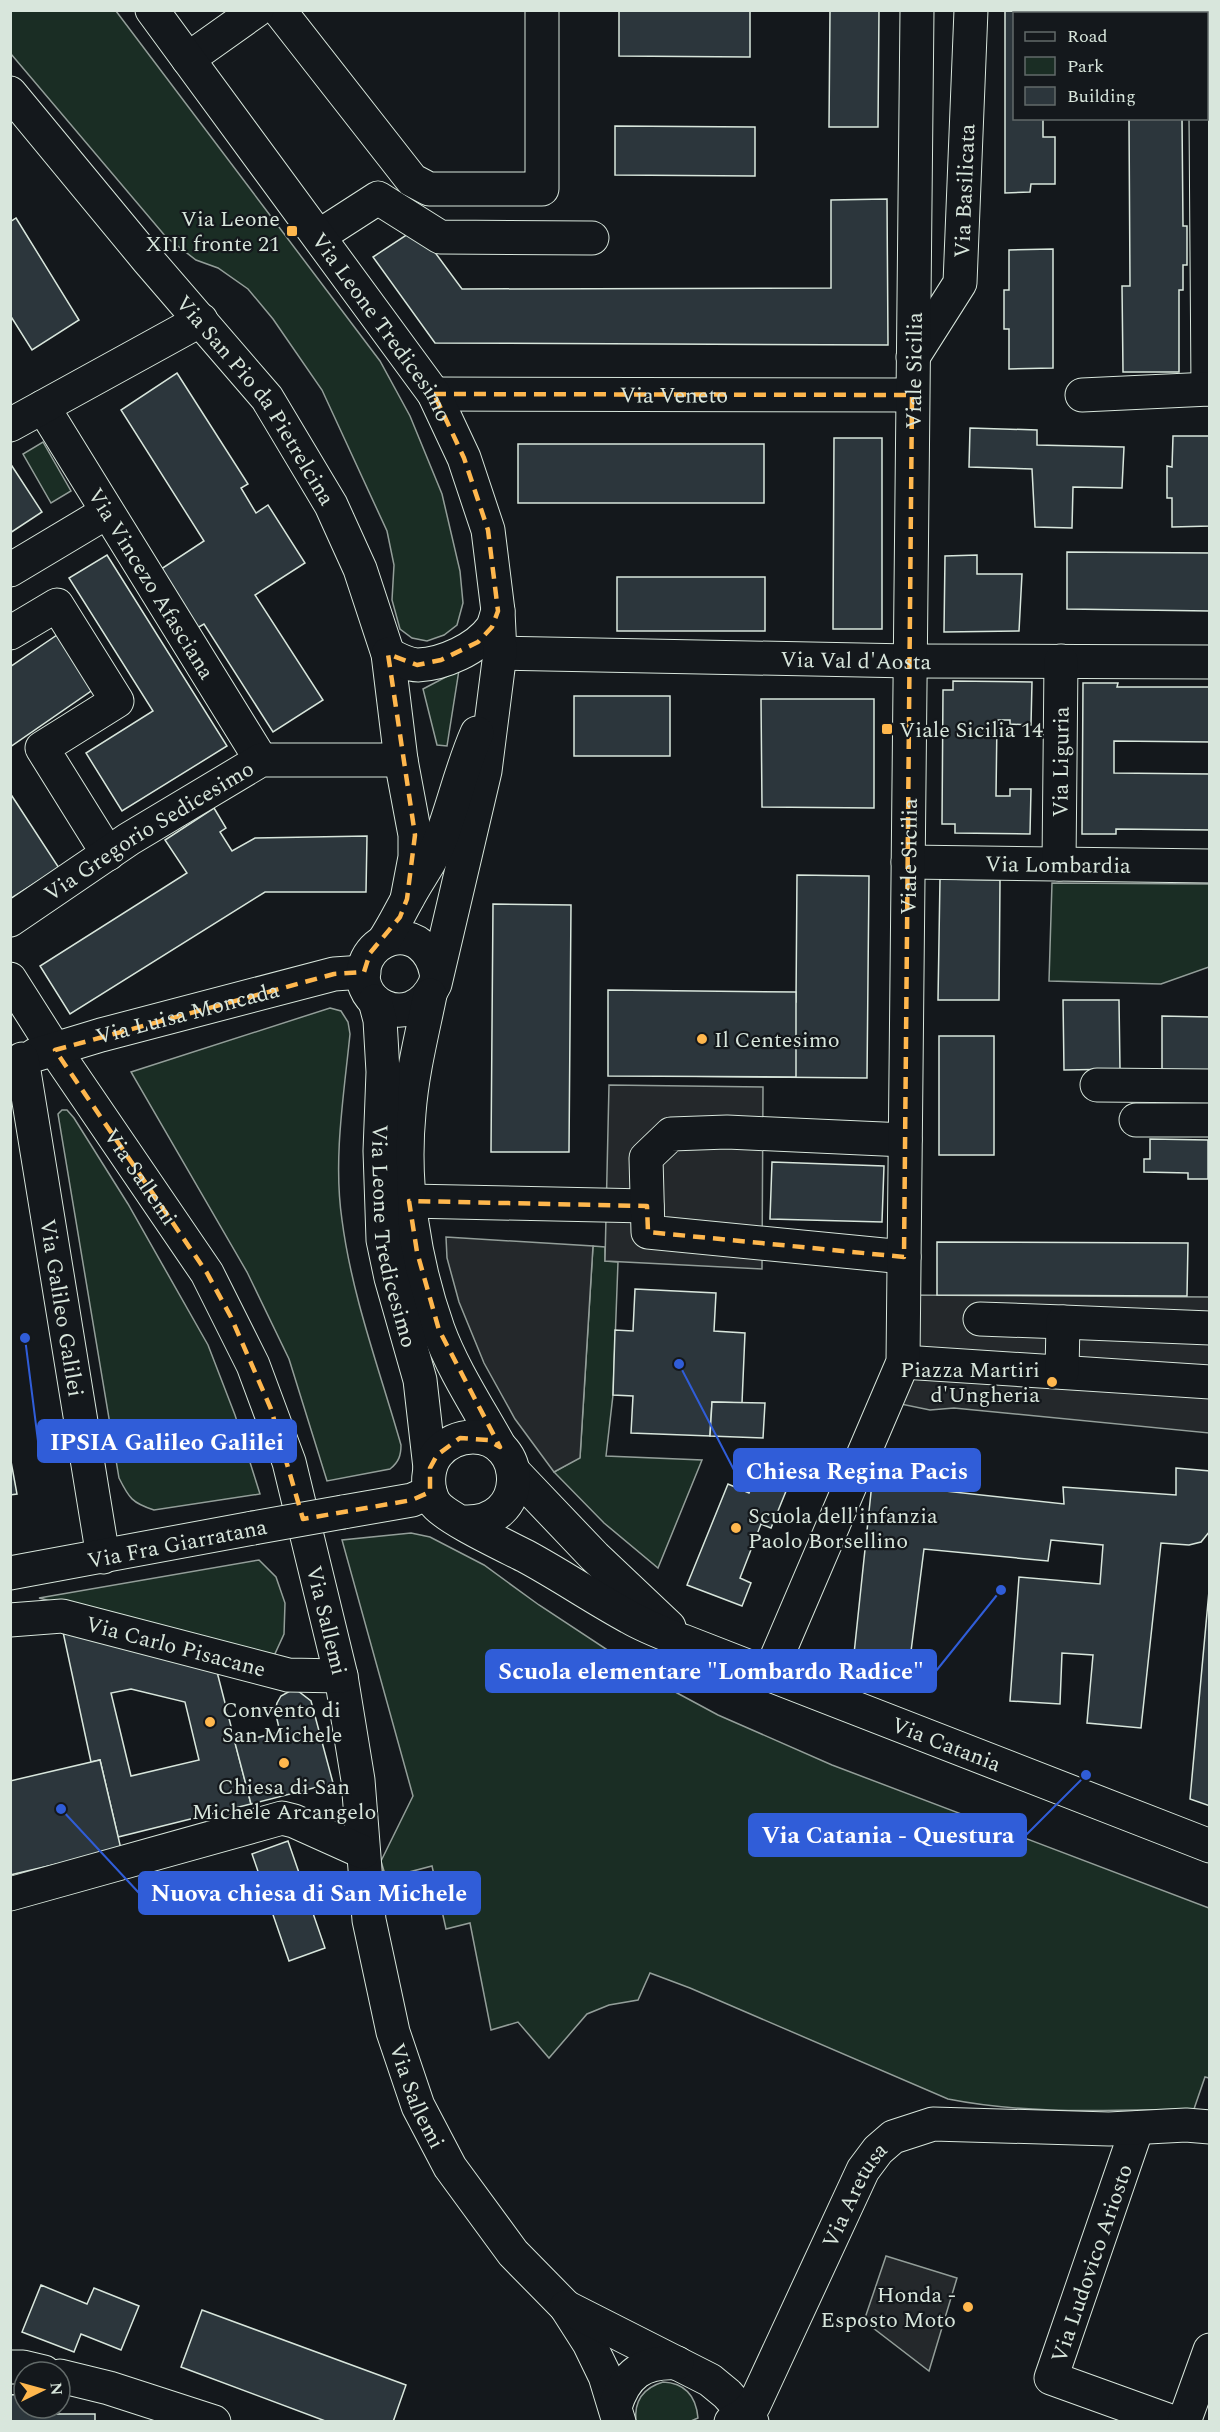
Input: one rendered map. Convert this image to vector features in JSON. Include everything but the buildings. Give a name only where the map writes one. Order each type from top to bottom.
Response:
[{"type":"street","name":"Via Leone Tredicesimo","points":[[152,10],[434,394],[464,458],[488,530],[498,611],[500,654],[485,771],[433,984],[409,1112],[407,1146],[409,1201],[417,1252],[439,1330],[466,1386],[506,1459]]},
{"type":"street","points":[[188,59],[257,10]]},
{"type":"street","points":[[279,10],[412,180],[429,189],[542,189],[542,10]]},
{"type":"street","name":"Viale Sicilia","points":[[769,1675],[903,1362],[917,10]]},
{"type":"street","name":"Via Basilicata","points":[[914,357],[960,283],[970,10]]},
{"type":"street","name":"Via San Pio da Pietrelcina","points":[[10,93],[148,260],[267,398],[331,505],[360,569],[388,654],[401,760],[415,835],[415,858],[407,899]]},
{"type":"street","points":[[1082,395],[1209,389],[1206,120]]},
{"type":"street","points":[[319,236],[378,198],[440,237],[592,238]]},
{"type":"street","points":[[10,425],[201,320]]},
{"type":"street","name":"Via Veneto","points":[[434,394],[912,395]]},
{"type":"street","name":"Via Vincezo Afasciana","points":[[43,407],[261,760]]},
{"type":"street","points":[[10,570],[106,512]]},
{"type":"street","points":[[10,633],[57,605],[117,701],[42,748],[108,854]]},
{"type":"street","points":[[388,654],[403,662],[417,665],[460,653],[478,642],[492,627],[498,611]]},
{"type":"street","name":"Via Val d'Aosta","points":[[500,654],[910,661],[1209,662]]},
{"type":"street","name":"Via Liguria","points":[[1059,864],[1061,661]]},
{"type":"street","points":[[383,942],[399,938],[419,943],[428,950],[434,961],[433,984],[422,1004],[398,1011],[386,1008],[370,987],[370,953],[383,942],[400,917],[407,899],[427,867],[441,838],[465,760],[495,689]]},
{"type":"street","name":"Via Gregorio Sedicesimo","points":[[10,920],[108,854],[261,760],[401,760]]},
{"type":"street","name":"Via Lombardia","points":[[908,862],[1209,866]]},
{"type":"street","name":"Via Luisa Moncada","points":[[16,1061],[101,1035],[334,974],[370,987]]},
{"type":"street","name":"Via Sallemi","points":[[10,979],[55,1050],[207,1273],[253,1365],[289,1462],[341,1676],[358,1780],[369,1920],[393,2032],[418,2106],[450,2167],[513,2253],[566,2307],[589,2343],[605,2376],[617,2414]]},
{"type":"street","name":"Via Leone Tredicesimo","points":[[370,987],[380,1020],[383,1240],[393,1288],[420,1380],[430,1480]]},
{"type":"street","name":"Via Galileo Galilei","points":[[16,1061],[22,1136],[103,1557]]},
{"type":"street","points":[[1097,1085],[1209,1086]]},
{"type":"street","points":[[1136,1120],[1209,1120]]},
{"type":"street","points":[[904,1257],[648,1232],[646,1158],[671,1134],[727,1132],[905,1140]]},
{"type":"street","points":[[409,1201],[647,1206]]},
{"type":"street","points":[[980,1319],[1209,1328]]},
{"type":"street","points":[[1062,1372],[1064,1322]]},
{"type":"street","points":[[903,1362],[1209,1382]]},
{"type":"street","points":[[506,1459],[514,1485],[510,1499],[502,1510],[483,1521],[464,1522],[451,1518],[441,1510],[430,1480],[437,1455],[447,1445],[460,1438],[474,1437],[488,1440],[506,1459],[595,1557],[683,1641]]},
{"type":"street","name":"Via Fra Giarratana","points":[[10,1573],[412,1500],[430,1480]]},
{"type":"street","name":"Via Catania","points":[[464,1522],[630,1618],[769,1675],[1209,1846]]},
{"type":"street","name":"Via Carlo Pisacane","points":[[10,1620],[62,1616],[288,1675],[341,1676]]},
{"type":"street","points":[[10,1894],[282,1818],[294,1821],[363,1852]]},
{"type":"street","name":"Via Aretusa","points":[[743,2419],[754,2405],[863,2170],[878,2150],[893,2138],[933,2124],[1059,2128],[1186,2125],[1209,2127]]},
{"type":"street","name":"Via Ludovico Ariosto","points":[[1137,2127],[1051,2378],[1173,2421]]},
{"type":"street","name":"Via Sallemi","points":[[566,2307],[710,2380],[743,2419]]},
{"type":"street","points":[[1184,2421],[1209,2350]]},
{"type":"street","points":[[617,2414],[620,2390],[631,2376],[644,2367],[661,2362],[677,2363]]},
{"type":"street","points":[[72,2379],[109,2388],[214,2421]]},
{"type":"highlighted area","points":[[434,394],[912,395],[904,1257],[648,1232],[647,1206],[409,1201],[417,1252],[439,1330],[500,1447],[488,1440],[460,1438],[437,1455],[430,1468],[430,1492],[412,1500],[303,1519],[271,1409],[231,1317],[207,1273],[55,1050],[334,974],[364,972],[370,953],[400,917],[407,899],[415,835],[388,654],[417,665],[441,660],[478,642],[492,627],[498,611],[488,530],[464,458]]},
{"type":"green space","points":[[10,11],[116,11],[380,361],[410,416],[442,494],[460,571],[463,603],[457,625],[444,635],[427,641],[412,638],[400,629],[392,600],[394,565],[387,531],[322,390],[273,319],[248,289],[218,268],[196,260],[166,237],[11,54]]},
{"type":"green space","points":[[43,442],[71,491],[51,503],[23,454]]},
{"type":"green space","points":[[459,670],[447,746],[437,745],[423,689]]},
{"type":"green space","points":[[1052,883],[1209,884],[1209,967],[1161,984],[1049,981]]},
{"type":"green space","points":[[330,1008],[341,1011],[348,1022],[350,1034],[339,1150],[342,1220],[352,1277],[401,1445],[401,1452],[396,1464],[390,1469],[327,1481],[289,1359],[247,1272],[131,1072]]},
{"type":"green space","points":[[62,1110],[67,1110],[74,1118],[128,1204],[208,1345],[235,1415],[260,1494],[154,1510],[136,1502],[122,1485],[58,1114]]},
{"type":"green space","points":[[593,1246],[605,1247],[605,1261],[618,1262],[613,1395],[606,1456],[702,1460],[658,1568],[604,1523],[554,1472],[580,1457]]},
{"type":"green space","points":[[411,1533],[430,1537],[484,1565],[539,1605],[653,1680],[718,1715],[832,1765],[1209,1908],[1209,2078],[1205,2077],[1194,2109],[1040,2109],[948,2099],[650,1973],[638,2000],[609,2005],[587,2014],[549,2058],[518,2022],[491,2030],[470,1923],[446,1929],[432,1866],[386,1878],[381,1861],[413,1796],[342,1540]]},
{"type":"green space","points":[[259,1560],[276,1577],[285,1603],[284,1634],[273,1658],[39,1598]]},
{"type":"green space","points":[[663,2382],[677,2385],[688,2392],[695,2403],[698,2418],[691,2421],[636,2421],[638,2401],[641,2396],[650,2388]]},
{"type":"shaded area","points":[[609,1085],[763,1087],[762,1269],[605,1261]]},
{"type":"shaded area","points":[[446,1237],[593,1246],[580,1458],[554,1472],[515,1419],[484,1363],[459,1302],[447,1258]]},
{"type":"shaded area","name":"Piazza Martiri d'Ungheria","points":[[903,1295],[1209,1297],[1209,1433],[954,1408],[930,1410],[886,1401]]},
{"type":"shaded area","points":[[886,2256],[957,2278],[929,2371],[864,2321]]},
{"type":"place","name":"Via Leone XIII fronte 21","points":[[292,231]]},
{"type":"place","name":"Viale Sicilia 14","points":[[887,729]]},
{"type":"place","name":"Il Centesimo","points":[[702,1039]]},
{"type":"place","name":"IPSIA Galileo Galilei","points":[[25,1338]]},
{"type":"place","name":"Chiesa Regina Pacis","points":[[679,1364]]},
{"type":"place","name":"Piazza Martiri d'Ungheria","points":[[1052,1382]]},
{"type":"place","name":"Scuola dell'infanzia Paolo Borsellino","points":[[736,1528]]},
{"type":"place","name":"Scuola elementare \"Lombardo Radice\"","points":[[1001,1590]]},
{"type":"place","name":"Convento di San Michele","points":[[210,1722]]},
{"type":"place","name":"Chiesa di San Michele Arcangelo","points":[[284,1763]]},
{"type":"place","name":"Via Catania - Questura","points":[[1086,1775]]},
{"type":"place","name":"Nuova chiesa di San Michele","points":[[61,1809]]},
{"type":"place","name":"Honda - Esposto Moto","points":[[968,2307]]}]
